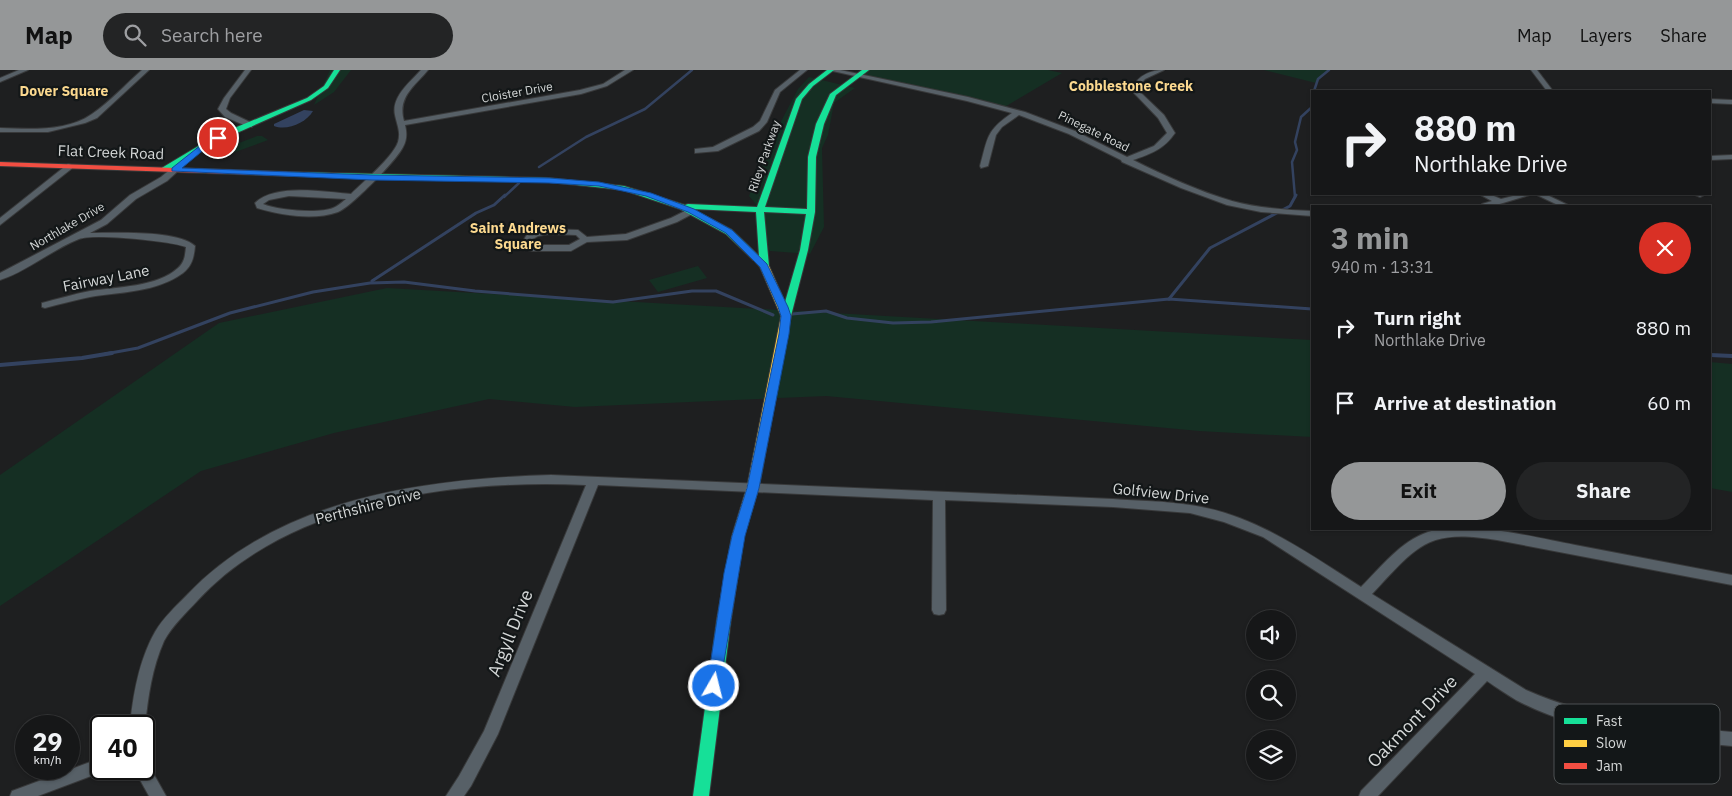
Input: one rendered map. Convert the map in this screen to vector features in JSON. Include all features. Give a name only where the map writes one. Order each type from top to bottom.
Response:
[{"type":"street","points":[[0,80],[25,70]]},
{"type":"street","points":[[0,130],[46,130],[86,120],[94,116],[146,70]]},
{"type":"street","points":[[248,70],[227,98],[222,109],[228,115],[249,125]]},
{"type":"street","name":"Northlake Drive","points":[[0,278],[114,216],[126,203],[164,179],[170,169],[204,146],[299,104],[321,92],[330,83],[337,70]]},
{"type":"street","points":[[352,197],[282,193],[267,198],[260,203],[260,206],[277,210],[323,212],[334,210],[352,197],[399,148],[402,140],[402,123],[398,104],[409,87],[424,70]]},
{"type":"street","name":"Cloister Drive","points":[[402,123],[581,92],[605,85],[630,70]]},
{"type":"street","points":[[698,151],[715,148],[756,129],[763,122],[777,91],[804,70]]},
{"type":"street","name":"Pinegate Road","points":[[831,70],[861,73],[927,88],[1017,113],[1077,135],[1125,160],[1230,203],[1274,211],[1311,214]]},
{"type":"street","name":"Riley Parkway","points":[[764,266],[760,209],[799,99],[811,85],[831,70]]},
{"type":"street","points":[[1125,160],[1156,149],[1163,144],[1171,133],[1161,117],[1136,92],[1135,87],[1144,76],[1161,70]]},
{"type":"street","points":[[1534,70],[1549,90]]},
{"type":"street","points":[[700,796],[727,592],[738,536],[753,488],[786,316],[804,250],[811,212],[812,158],[820,124],[833,94],[861,73]]},
{"type":"street","points":[[1711,101],[1732,102]]},
{"type":"street","points":[[984,166],[990,135],[997,127],[1017,113]]},
{"type":"street","points":[[1711,158],[1732,157]]},
{"type":"street","name":"Flat Creek Road","points":[[0,164],[372,177],[570,181],[624,188],[685,208],[729,232],[764,266],[786,316]]},
{"type":"street","points":[[0,222],[71,166]]},
{"type":"street","points":[[1485,195],[1500,202]]},
{"type":"street","points":[[1489,205],[1525,195]]},
{"type":"street","points":[[1541,195],[1564,205]]},
{"type":"street","points":[[585,240],[578,233],[536,233],[527,239],[526,243],[527,247],[532,248],[572,248],[585,240],[625,238],[643,233],[674,220],[685,208],[811,212]]},
{"type":"street","name":"Fairway Lane","points":[[45,305],[89,294],[146,286],[162,281],[186,264],[192,251],[191,246],[187,243],[172,239],[82,235]]},
{"type":"street","name":"Perthshire Drive","points":[[139,715],[146,675],[160,637],[186,602],[204,583],[268,538],[325,514],[400,495],[496,480],[594,480],[681,485]]},
{"type":"street","name":"Argyll Drive","points":[[454,796],[465,781],[490,734],[594,480]]},
{"type":"street","name":"Golfview Drive","points":[[681,485],[1170,507],[1227,518],[1267,534],[1485,673],[1536,703],[1554,710]]},
{"type":"street","points":[[939,496],[939,610]]},
{"type":"street","points":[[1362,595],[1403,554],[1423,539],[1464,531],[1497,535],[1732,580]]},
{"type":"street","name":"Oakmont Drive","points":[[1367,796],[1485,673]]},
{"type":"street","points":[[18,796],[90,769]]},
{"type":"street","points":[[149,780],[158,796]]},
{"type":"green space","points":[[330,70],[351,70],[334,92],[314,105]]},
{"type":"green space","points":[[864,70],[1048,70],[1062,73],[1003,108],[857,76]]},
{"type":"green space","points":[[1264,70],[1329,70],[1316,83]]},
{"type":"green space","points":[[809,77],[855,88],[834,103],[828,135],[822,148],[824,227],[810,254],[770,251],[763,239],[760,209],[749,196],[769,141],[798,89]]},
{"type":"green space","points":[[257,136],[262,136],[268,140],[230,154],[223,155],[218,151]]},
{"type":"green space","points":[[698,266],[707,278],[658,292],[649,280]]},
{"type":"green space","points":[[387,288],[1311,340],[1311,437],[1199,431],[826,396],[575,407],[489,399],[334,433],[201,471],[0,606],[0,475],[219,323]]},
{"type":"green space","points":[[1711,362],[1732,364],[1732,492],[1711,488]]},
{"type":"water","points":[[304,110],[313,111],[306,119],[296,125],[290,127],[274,126],[274,124]]},
{"type":"waterway","points":[[539,167],[586,137],[645,109],[692,70]]},
{"type":"waterway","points":[[1314,90],[1318,79],[1329,70]]},
{"type":"waterway","points":[[1295,197],[1292,162],[1297,150],[1295,142],[1301,117],[1311,108]]},
{"type":"waterway","points":[[504,197],[519,183]]},
{"type":"waterway","points":[[372,281],[476,213],[494,205],[505,195]]},
{"type":"waterway","points":[[1169,299],[1210,248],[1290,206],[1295,197]]},
{"type":"waterway","points":[[105,354],[138,348],[230,313],[313,292],[370,283],[404,282],[475,291],[613,302],[692,291],[716,291],[773,315]]},
{"type":"waterway","points":[[792,314],[826,311],[847,318],[893,323],[931,322],[1169,299]]},
{"type":"waterway","points":[[1169,299],[1311,309]]},
{"type":"waterway","points":[[0,365],[82,358],[112,353]]},
{"type":"waterway","points":[[1711,355],[1732,356]]},
{"type":"traffic: fast","points":[[164,169],[218,138],[309,99],[326,87],[337,70]]},
{"type":"traffic: fast","points":[[764,266],[760,209],[762,203],[799,99],[811,85],[831,70]]},
{"type":"traffic: fast","points":[[786,316],[804,250],[811,212],[812,157],[820,124],[833,94],[866,70]]},
{"type":"traffic: fast","points":[[289,174],[549,180],[624,188],[683,207],[729,232],[756,258]]},
{"type":"traffic: fast","points":[[688,206],[811,212]]},
{"type":"traffic: fast","points":[[701,796],[724,619]]},
{"type":"traffic: slow","points":[[724,619],[738,536],[753,487],[786,316],[764,266],[756,258]]},
{"type":"traffic: jam","points":[[0,164],[289,174]]},
{"type":"district","name":"Cobblestone Creek","points":[[1131,86]]},
{"type":"district","name":"Dover Square","points":[[64,91]]},
{"type":"district","name":"Saint Andrews Square","points":[[518,236]]},
{"type":"route","points":[[218,138],[204,146],[175,170],[372,177],[549,180],[624,188],[648,194],[691,210],[729,232],[764,266],[786,316],[784,334],[753,488],[738,536],[727,592],[714,686]]}]
